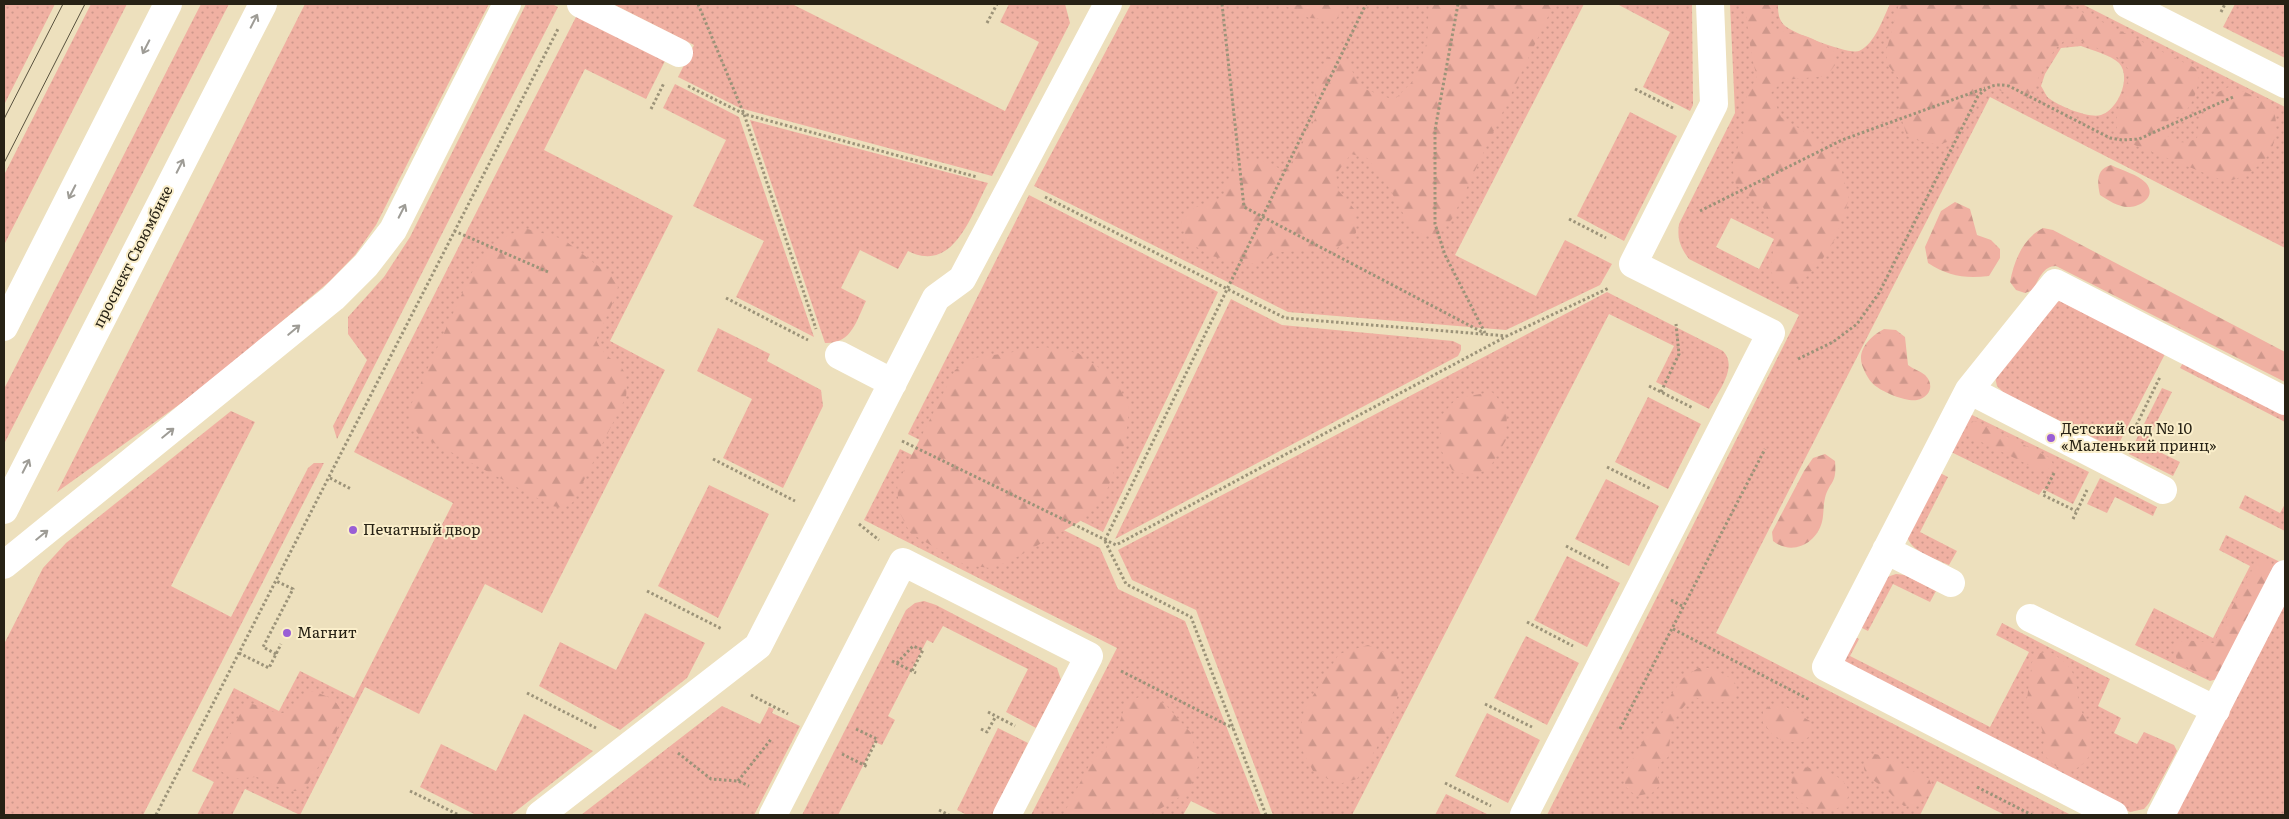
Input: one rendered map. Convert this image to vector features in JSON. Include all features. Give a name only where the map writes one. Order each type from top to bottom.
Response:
[{"type":"main road","points":[[4,327],[168,4]]},
{"type":"main road","name":"проспект Сююмбике","points":[[4,510],[263,4]]},
{"type":"main road","points":[[4,565],[333,298],[366,265],[393,230],[507,4]]},
{"type":"main road","points":[[540,815],[758,646],[936,298],[962,279],[1108,4]]},
{"type":"main road","points":[[1524,815],[1771,333],[1668,281],[1635,259],[1714,104],[1710,4]]},
{"type":"main road","points":[[2127,4],[2280,81]]},
{"type":"main road","points":[[572,12],[679,54]]},
{"type":"main road","points":[[2114,815],[1826,667],[1969,390],[2055,283],[2285,401]]},
{"type":"main road","points":[[830,351],[893,383]]},
{"type":"main road","points":[[1969,390],[2163,490]]},
{"type":"main road","points":[[1886,550],[1951,583]]},
{"type":"main road","points":[[773,815],[903,562],[1089,656],[1007,815]]},
{"type":"main road","points":[[2161,815],[2285,574]]},
{"type":"main road","points":[[2030,618],[2216,710]]},
{"type":"path","points":[[698,4],[744,114],[830,351]]},
{"type":"path","points":[[987,24],[997,4]]},
{"type":"path","points":[[1222,4],[1244,207],[1485,334]]},
{"type":"path","points":[[1105,540],[1366,4]]},
{"type":"path","points":[[1458,4],[1435,130],[1435,224],[1444,255],[1485,334]]},
{"type":"path","points":[[156,815],[330,478],[454,231],[572,12]]},
{"type":"path","points":[[1699,211],[1842,140],[1998,83],[2009,86],[2110,138],[2122,140],[2139,139],[2280,81]]},
{"type":"path","points":[[684,84],[744,114],[1011,186]]},
{"type":"path","points":[[1752,371],[1799,358],[1833,342],[1857,324],[1879,293],[1978,96],[1986,87]]},
{"type":"path","points":[[1635,90],[1704,124]]},
{"type":"path","points":[[1060,204],[1285,318],[1508,336]]},
{"type":"path","points":[[871,425],[1116,545],[1508,336],[1623,281],[1635,259],[1569,219]]},
{"type":"path","points":[[454,231],[548,272]]},
{"type":"path","points":[[1661,392],[1680,348],[1668,281]]},
{"type":"path","points":[[726,298],[830,351]]},
{"type":"path","points":[[2116,466],[2176,345]]},
{"type":"path","points":[[1649,386],[1725,424]]},
{"type":"path","points":[[2069,441],[2043,495],[2076,511]]},
{"type":"path","points":[[1620,729],[1765,449]]},
{"type":"path","points":[[713,459],[825,516]]},
{"type":"path","points":[[1607,467],[1683,505]]},
{"type":"path","points":[[330,478],[351,489]]},
{"type":"path","points":[[861,525],[867,528]]},
{"type":"path","points":[[1105,540],[1126,584],[1191,617],[1266,815]]},
{"type":"path","points":[[1566,546],[1642,585]]},
{"type":"path","points":[[276,581],[293,589],[263,647],[276,654]]},
{"type":"path","points":[[647,591],[758,646]]},
{"type":"path","points":[[1527,622],[1603,661]]},
{"type":"path","points":[[1672,629],[1737,662]]},
{"type":"path","points":[[239,653],[268,668],[281,644]]},
{"type":"path","points":[[896,663],[913,646],[922,650],[912,671]]},
{"type":"path","points":[[1116,669],[1234,728]]},
{"type":"path","points":[[716,678],[821,721],[877,739],[864,765]]},
{"type":"path","points":[[527,693],[631,745]]},
{"type":"path","points":[[1485,704],[1561,742]]},
{"type":"path","points":[[981,729],[987,732],[996,716]]},
{"type":"path","points":[[685,758],[711,779],[738,781],[775,735]]},
{"type":"path","points":[[1445,783],[1492,807]]},
{"type":"path","points":[[410,791],[459,815]]},
{"type":"path","points":[[939,810],[947,815]]},
{"type":"green space","points":[[4,4],[55,4],[4,105]]},
{"type":"green space","points":[[91,4],[127,4],[4,245],[4,175]]},
{"type":"green space","points":[[201,4],[229,4],[4,444],[4,389]]},
{"type":"green space","points":[[305,4],[489,4],[376,225],[355,255],[330,281],[201,389],[57,492]]},
{"type":"green space","points":[[526,4],[552,4],[558,7],[337,439],[333,426],[367,360],[348,334],[348,317],[384,277],[410,237]]},
{"type":"green space","points":[[613,4],[792,4],[1005,111],[1039,42],[1000,22],[1009,4],[1065,4],[1070,23],[992,176],[740,108],[678,77],[694,45]]},
{"type":"green space","points":[[1131,4],[1584,4],[1455,255],[1536,296],[1565,240],[1612,264],[1600,285],[1506,330],[1288,312],[1034,186]]},
{"type":"green space","points":[[1282,4],[1345,4],[1336,20],[1309,18]]},
{"type":"green space","points":[[1429,4],[1554,4],[1452,219],[1438,234],[1422,234],[1410,226],[1383,177],[1367,158],[1351,154],[1336,174],[1338,190],[1355,210],[1356,233],[1336,249],[1279,252],[1254,264],[1211,256],[1187,241],[1181,222],[1194,208],[1223,197],[1235,159],[1261,160],[1283,170],[1292,164],[1315,119],[1315,89],[1327,57],[1344,57],[1362,88],[1394,100],[1413,81],[1427,42]]},
{"type":"green space","points":[[1617,4],[1692,4],[1693,105],[1690,111],[1643,87],[1670,32]]},
{"type":"green space","points":[[1730,4],[1778,4],[1781,20],[1789,29],[1844,50],[1859,51],[1865,48],[1874,37],[1890,4],[2082,4],[2285,107],[2285,248],[1990,97],[1716,633],[2071,815],[2005,815],[1937,781],[1920,815],[1547,815],[1799,315],[1689,259],[1680,243],[1678,234],[1679,224],[1735,113]],"holes":[[[2081,46],[2111,58],[2119,63],[2123,69],[2124,84],[2118,100],[2113,107],[2101,115],[2082,114],[2060,105],[2049,98],[2041,86],[2045,74],[2061,48]],[[1731,218],[1774,239],[1759,269],[1716,247]]]},
{"type":"green space","points":[[1744,4],[1771,4],[1771,26],[1784,32],[1802,35],[1817,41],[1836,53],[1835,65],[1827,76],[1784,80],[1771,93],[1781,117],[1820,142],[1841,168],[1849,199],[1835,239],[1820,263],[1796,287],[1782,291],[1770,270],[1776,234],[1763,207],[1736,185],[1732,166],[1744,127],[1745,100],[1757,76],[1752,58]]},
{"type":"green space","points":[[1899,4],[2066,4],[2199,70],[2197,88],[2190,106],[2178,117],[2169,120],[2165,124],[2166,135],[2181,142],[2188,142],[2197,138],[2199,123],[2216,93],[2231,86],[2261,100],[2273,110],[2276,129],[2271,149],[2265,159],[2255,169],[2236,179],[2224,181],[2127,142],[2117,131],[2117,116],[2130,73],[2123,60],[2075,38],[2065,40],[2055,49],[2028,96],[2019,100],[1993,87],[1973,107],[1953,139],[1942,143],[1928,143],[1907,136],[1899,111],[1901,92],[1899,79],[1887,64],[1887,48]]},
{"type":"green space","points":[[2235,4],[2285,4],[2285,58],[2223,27]]},
{"type":"green space","points":[[577,15],[666,59],[646,99],[585,69],[544,150],[673,216],[610,341],[665,370],[542,613],[485,584],[419,714],[365,687],[300,815],[245,789],[232,815],[197,815],[214,782],[192,771],[234,688],[279,711],[300,671],[354,698],[453,503],[354,452]]},
{"type":"green space","points":[[675,84],[739,117],[814,337],[736,297],[764,241],[693,206],[726,140],[663,108]]},
{"type":"green space","points":[[1630,112],[1677,136],[1624,241],[1577,216]]},
{"type":"green space","points":[[750,120],[988,183],[959,238],[938,255],[924,256],[908,251],[898,269],[860,250],[841,288],[866,301],[852,330],[841,340],[825,343]]},
{"type":"green space","points":[[2111,165],[2134,175],[2146,183],[2150,192],[2146,200],[2133,207],[2124,207],[2100,195],[2098,181],[2100,173]]},
{"type":"green space","points":[[1029,195],[1218,292],[1103,532],[908,434]]},
{"type":"green space","points":[[1955,202],[1970,209],[1977,235],[1991,240],[2000,249],[2000,258],[1989,276],[1957,276],[1928,263],[1925,247],[1941,211]]},
{"type":"green space","points":[[524,228],[563,239],[611,276],[618,287],[596,340],[601,349],[622,369],[627,384],[626,397],[573,502],[564,508],[552,506],[419,435],[410,422],[410,407],[473,270],[505,237]]},
{"type":"green space","points":[[2043,228],[2053,230],[2285,352],[2285,382],[2056,266],[2045,271],[2033,290],[2025,293],[2016,290],[2010,282],[2020,251],[2036,232]]},
{"type":"green space","points":[[1607,292],[1723,351],[1729,365],[1728,372],[1709,409],[1656,382],[1674,346],[1609,314],[1352,815],[1273,815],[1196,610],[1132,580],[1118,550]]},
{"type":"green space","points":[[1231,299],[1282,325],[1453,341],[1461,345],[1461,350],[1458,356],[1115,539]]},
{"type":"green space","points":[[2060,301],[2165,354],[2116,449],[2004,393],[1997,386],[1995,377],[2052,303]]},
{"type":"green space","points":[[718,328],[770,354],[767,361],[821,390],[823,406],[783,488],[723,458],[752,399],[697,371]]},
{"type":"green space","points":[[1884,329],[1896,330],[1905,337],[1908,365],[1925,375],[1930,383],[1930,390],[1925,396],[1917,400],[1908,400],[1891,394],[1874,385],[1866,374],[1861,359],[1863,348],[1874,335]]},
{"type":"green space","points":[[1045,347],[1078,353],[1115,379],[1129,407],[1126,440],[1104,498],[1079,522],[1008,562],[990,568],[965,565],[910,533],[899,511],[897,484],[955,370],[974,358]]},
{"type":"green space","points":[[2184,361],[2285,413],[2285,422],[2180,368]]},
{"type":"green space","points":[[2162,388],[2172,392],[2145,445],[2180,462],[2173,476],[2129,454]]},
{"type":"green space","points":[[1492,392],[1507,409],[1506,440],[1489,469],[1470,476],[1452,470],[1440,448],[1440,417],[1457,398]]},
{"type":"green space","points":[[1648,397],[1701,424],[1668,489],[1615,462]]},
{"type":"green space","points":[[231,411],[255,422],[171,586],[231,617],[308,468],[314,463],[324,463],[143,815],[4,815],[4,644],[43,568],[66,543]]},
{"type":"green space","points":[[1966,412],[2089,472],[2073,504],[2043,489],[2039,495],[1947,450]]},
{"type":"green space","points":[[1976,421],[2050,458],[2053,464],[2051,468],[2041,471],[1973,438],[1967,428],[1970,423]]},
{"type":"green space","points":[[900,449],[1100,548],[1118,589],[1185,621],[1261,815],[1219,815],[1191,801],[1183,815],[1031,815],[1117,648],[864,520]]},
{"type":"green space","points":[[1825,454],[1835,461],[1835,474],[1825,498],[1823,519],[1819,530],[1809,542],[1802,545],[1788,547],[1780,545],[1773,541],[1772,532],[1804,471],[1813,458]]},
{"type":"green space","points":[[1936,471],[1948,477],[1920,532],[1957,551],[1949,565],[1918,550],[1909,542],[1907,536]]},
{"type":"green space","points":[[2100,478],[2157,507],[2153,516],[2115,497],[2107,513],[2087,504]]},
{"type":"green space","points":[[1606,479],[1659,506],[1629,566],[1575,539]]},
{"type":"green space","points":[[709,485],[769,514],[718,618],[658,586]]},
{"type":"green space","points":[[2245,495],[2280,513],[2285,504],[2285,531],[2239,508]]},
{"type":"green space","points":[[2226,535],[2280,562],[2217,679],[2210,681],[2135,645],[2154,608],[2213,638],[2250,566],[2219,550]]},
{"type":"green space","points":[[1567,556],[1620,583],[1587,647],[1534,620]]},
{"type":"green space","points":[[2261,559],[2271,561],[2273,569],[2220,672],[2208,675],[2203,674],[2193,671],[2178,662],[2175,654],[2176,645],[2184,640],[2214,643],[2254,564]]},
{"type":"green space","points":[[1896,574],[1905,575],[1936,591],[1930,602],[1893,584],[1868,631],[1858,626],[1887,577]]},
{"type":"green space","points":[[2285,591],[2285,815],[2174,815]]},
{"type":"green space","points":[[924,601],[936,605],[1057,668],[1061,680],[1036,728],[1006,712],[1028,669],[943,626],[933,643],[927,640],[888,716],[895,720],[882,745],[875,742],[838,815],[802,815],[906,610],[915,603]]},
{"type":"green space","points":[[645,613],[705,643],[687,678],[620,730],[539,686],[560,642],[616,670]]},
{"type":"green space","points":[[2002,623],[2110,679],[2098,706],[2121,718],[2114,733],[2137,744],[2144,732],[2174,745],[2177,751],[2144,809],[2130,812],[1843,662],[1853,636],[1859,639],[1850,656],[1990,727],[2029,652],[1996,635]]},
{"type":"green space","points":[[1526,636],[1579,663],[1547,725],[1494,698]]},
{"type":"green space","points":[[1368,645],[1396,658],[1402,678],[1389,728],[1357,779],[1339,784],[1313,771],[1298,742],[1304,710],[1339,654]]},
{"type":"green space","points":[[2050,652],[2063,661],[2071,671],[2075,680],[2080,706],[2084,715],[2091,723],[2089,739],[2093,749],[2088,758],[2076,769],[2062,769],[2049,761],[2043,753],[2044,737],[2041,726],[2030,712],[2027,699],[2032,662],[2039,653]]},
{"type":"green space","points":[[1698,668],[1712,668],[1734,680],[1737,689],[1734,696],[1720,703],[1693,697],[1685,705],[1673,724],[1668,757],[1659,764],[1657,773],[1660,785],[1652,793],[1636,796],[1626,787],[1623,776],[1647,734],[1656,726],[1671,695],[1683,678]]},
{"type":"green space","points":[[313,691],[334,701],[339,707],[341,714],[336,734],[330,746],[308,784],[300,791],[287,791],[257,777],[232,779],[221,771],[219,755],[245,704],[282,713],[291,710]]},
{"type":"green space","points":[[1139,697],[1164,703],[1191,733],[1199,765],[1188,792],[1150,815],[1063,815],[1092,760],[1106,748],[1118,727],[1126,703]]},
{"type":"green space","points":[[1781,704],[1810,721],[1812,727],[1811,735],[1802,742],[1785,742],[1773,735],[1763,723],[1763,711],[1771,705]]},
{"type":"green space","points":[[722,706],[760,724],[769,707],[774,709],[772,713],[800,726],[754,815],[581,815]]},
{"type":"green space","points":[[1487,713],[1540,740],[1508,803],[1455,776]]},
{"type":"green space","points":[[524,714],[593,751],[511,815],[476,815],[420,787],[441,744],[496,771]]},
{"type":"green space","points":[[998,728],[1028,743],[992,815],[967,815],[957,810]]},
{"type":"green space","points":[[1874,754],[1881,755],[1929,779],[1932,786],[1928,796],[1922,802],[1904,806],[1873,780],[1865,770],[1864,765]]},
{"type":"green space","points":[[1800,767],[1822,770],[1837,777],[1846,785],[1848,793],[1846,801],[1839,808],[1828,811],[1813,810],[1803,804],[1795,793],[1791,777]]},
{"type":"green space","points":[[1446,794],[1489,815],[1435,815]]},
{"type":"tram line","points":[[4,119],[63,4]]},
{"type":"tram line","points":[[4,163],[85,4]]},
{"type":"place","name":"Детский сад № 10 «Маленький принц»","points":[[2051,438]]},
{"type":"place","name":"Печатный двор","points":[[353,530]]},
{"type":"place","name":"Магнит","points":[[287,633]]}]
